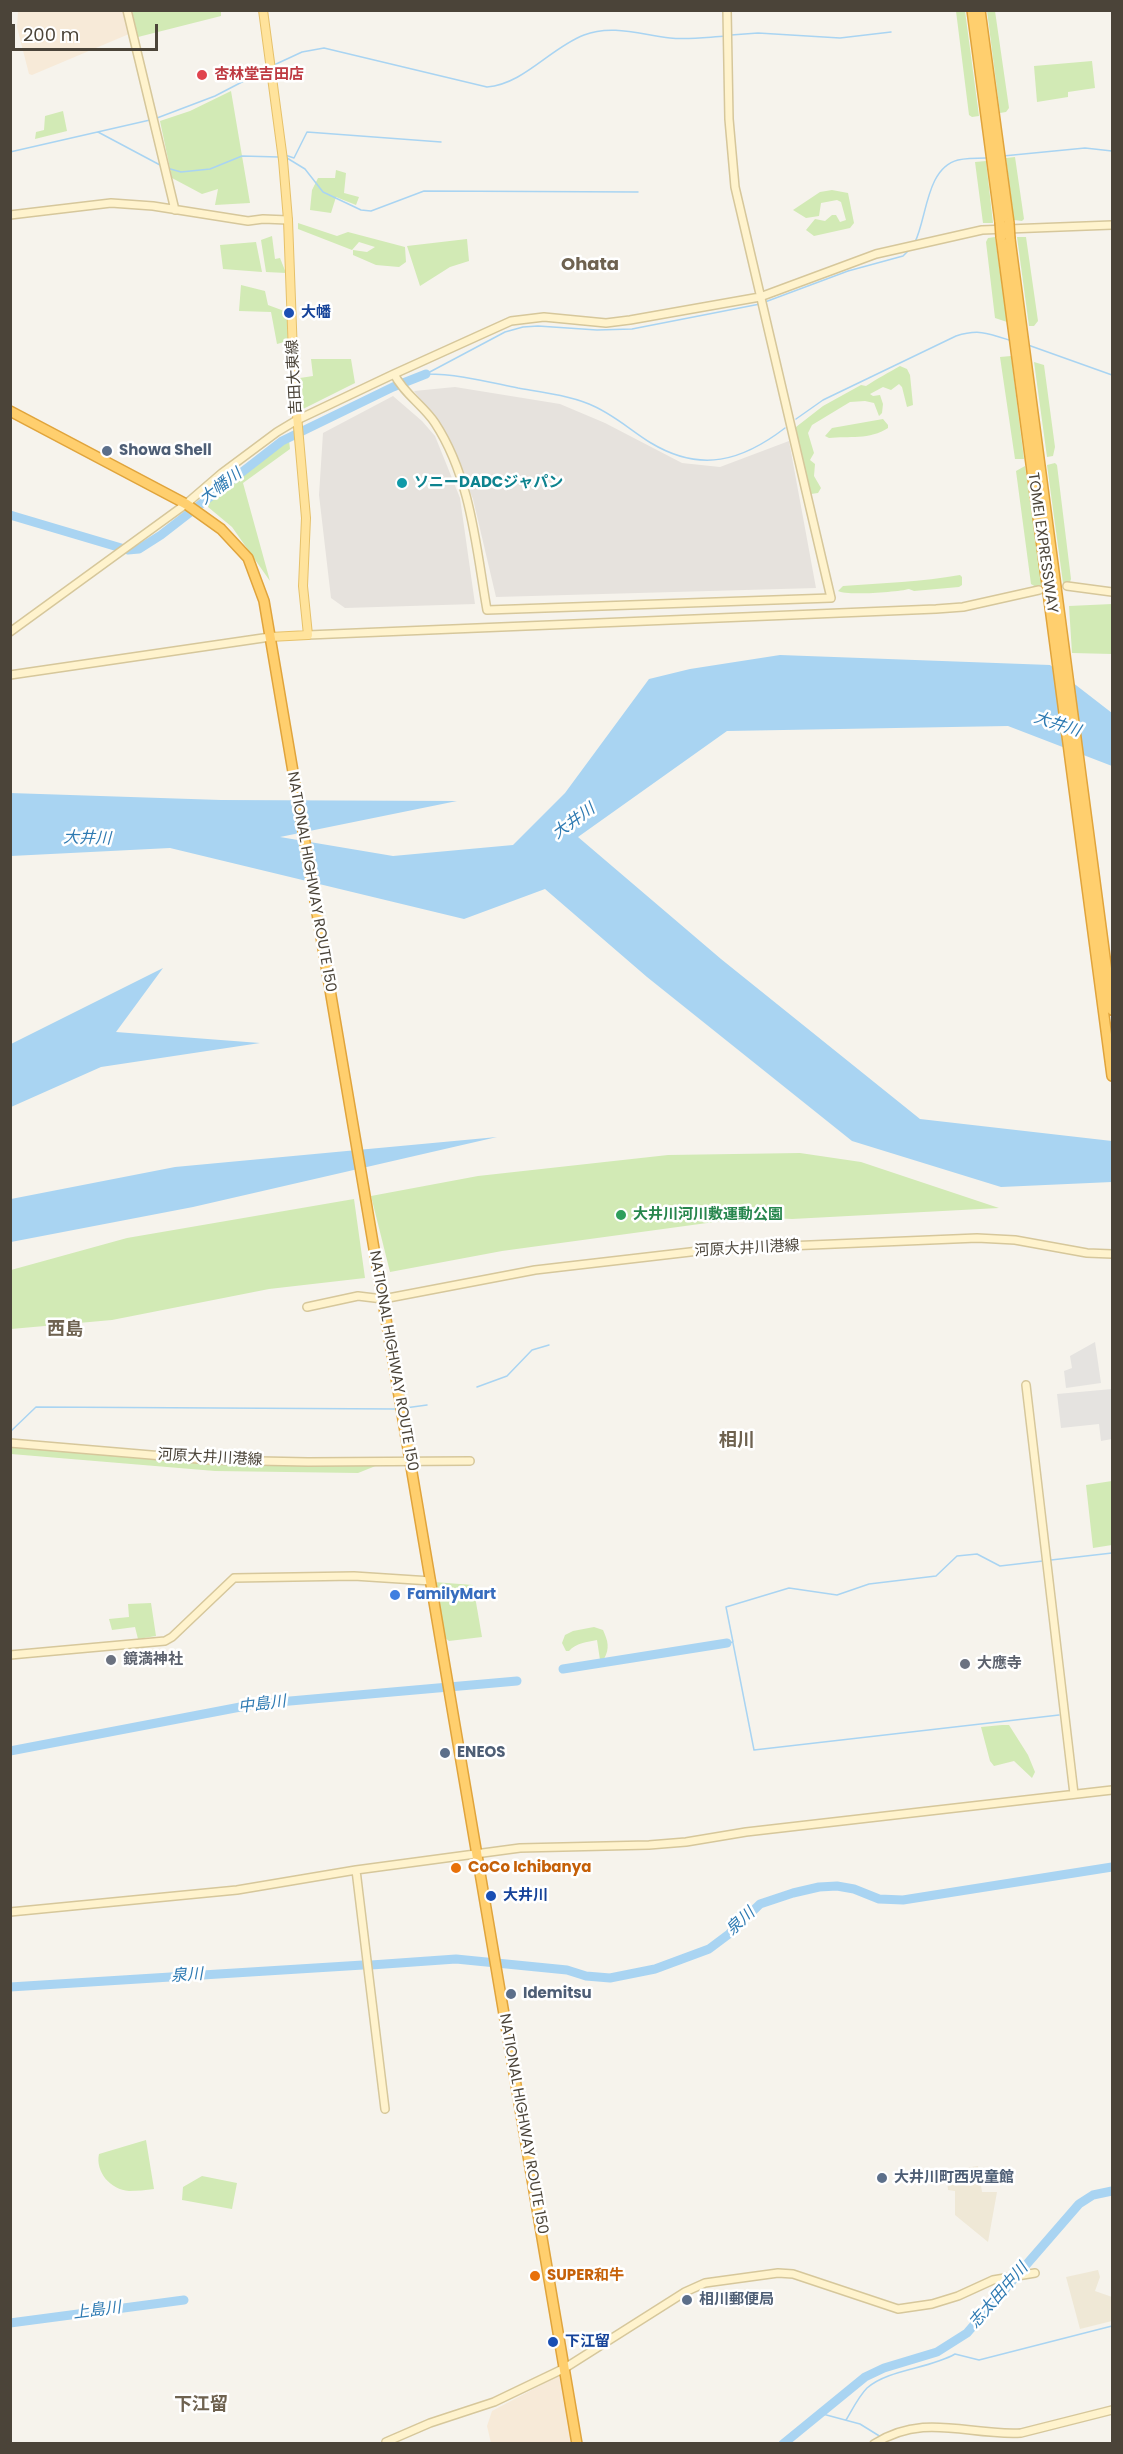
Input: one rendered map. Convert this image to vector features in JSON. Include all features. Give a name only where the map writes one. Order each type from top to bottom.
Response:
[{"type":"highway","name":"TOMEI EXPRESSWAY","points":[[972,10],[993,139]]},
{"type":"highway","name":"TOMEI EXPRESSWAY","points":[[980,10],[1006,238],[1018,325],[1027,358],[1113,1076]]},
{"type":"highway","name":"TOMEI EXPRESSWAY","points":[[1018,325],[1016,356],[1056,613],[1113,1010]]},
{"type":"highway","name":"NATIONAL HIGHWAY ROUTE 150","points":[[10,411],[200,513],[228,535],[248,558],[264,601],[577,2444]]},
{"type":"main road","name":"吉田大東線","points":[[263,10],[283,156],[288,220],[297,420],[306,518],[303,586],[308,635]]},
{"type":"main road","points":[[270,640],[308,635]]},
{"type":"street","points":[[127,10],[175,210]]},
{"type":"street","points":[[396,377],[403,391],[434,422],[466,490],[487,610],[831,598],[735,187],[729,119],[727,10]]},
{"type":"street","points":[[10,215],[85,204],[111,203],[248,221],[288,220]]},
{"type":"street","points":[[10,632],[186,504],[247,454],[297,420],[396,377],[511,321],[544,317],[606,323],[630,320],[760,297],[864,258],[902,247],[982,231],[1113,225]]},
{"type":"street","points":[[1067,586],[1113,592]]},
{"type":"street","points":[[308,635],[936,609],[963,607],[1039,590]]},
{"type":"street","points":[[10,675],[270,640]]},
{"type":"street","name":"河原大井川港線","points":[[307,1307],[358,1296],[382,1295],[535,1270],[716,1249],[977,1238],[1015,1240],[1087,1253],[1113,1254]]},
{"type":"street","points":[[1026,1385],[1074,1794]]},
{"type":"street","name":"河原大井川港線","points":[[10,1443],[210,1460],[470,1461]]},
{"type":"street","points":[[10,1655],[165,1641],[234,1578],[344,1576],[431,1581]]},
{"type":"street","points":[[10,1912],[237,1890],[356,1870],[520,1848],[686,1842],[746,1832],[1113,1790]]},
{"type":"street","points":[[356,1870],[385,2109]]},
{"type":"street","points":[[386,2442],[430,2423],[494,2402],[565,2368],[685,2292],[705,2283],[778,2273],[793,2274],[898,2309],[932,2304],[958,2296],[993,2280],[1035,2273]]},
{"type":"street","points":[[874,2444],[894,2433],[924,2426],[950,2426],[1006,2434],[1021,2433],[1113,2410]]},
{"type":"shaded area","points":[[18,11],[123,11],[129,34],[32,75],[29,74],[17,27]]},
{"type":"shaded area","points":[[455,387],[560,404],[605,423],[682,463],[720,467],[789,441],[816,588],[496,597],[473,499],[444,431],[414,391]]},
{"type":"shaded area","points":[[393,396],[422,421],[435,436],[460,498],[475,604],[345,608],[331,598],[319,495],[323,433]]},
{"type":"shaded area","points":[[1095,1342],[1101,1383],[1066,1388],[1064,1371],[1072,1368],[1070,1356]]},
{"type":"shaded area","points":[[1112,1389],[1112,1439],[1101,1441],[1099,1424],[1061,1428],[1057,1394]]},
{"type":"shaded area","points":[[978,2166],[982,2192],[997,2192],[988,2242],[955,2215],[955,2191],[948,2190],[946,2171]]},
{"type":"shaded area","points":[[1098,2270],[1100,2277],[1095,2291],[1112,2297],[1112,2321],[1080,2329],[1066,2277]]},
{"type":"shaded area","points":[[558,2376],[561,2380],[572,2443],[491,2443],[487,2426],[492,2411]]},
{"type":"green space","points":[[132,11],[221,11],[221,16],[138,37]]},
{"type":"green space","points":[[956,11],[965,11],[979,116],[969,115]]},
{"type":"green space","points":[[987,11],[995,11],[1009,108],[1006,112],[1000,113]]},
{"type":"green space","points":[[1092,61],[1095,88],[1068,92],[1068,97],[1037,102],[1034,66]]},
{"type":"green space","points":[[231,91],[250,203],[215,205],[218,189],[202,194],[172,178],[160,121],[190,111]]},
{"type":"green space","points":[[63,111],[67,131],[35,139],[36,132],[44,130],[45,116]]},
{"type":"green space","points":[[1015,157],[1024,219],[1022,221],[1014,220],[1006,158]]},
{"type":"green space","points":[[986,161],[993,223],[983,223],[975,162]]},
{"type":"green space","points":[[336,170],[346,173],[344,193],[359,197],[356,205],[336,197],[331,213],[310,210],[312,190],[318,178],[335,178]]},
{"type":"green space","points":[[832,190],[848,193],[854,223],[850,228],[814,236],[806,230],[815,219],[825,221],[832,215],[836,215],[840,222],[846,220],[841,202],[837,200],[821,203],[819,216],[806,218],[793,210],[820,192]]},
{"type":"green space","points":[[298,223],[337,236],[348,232],[405,247],[406,262],[399,267],[376,265],[353,255],[353,250],[367,252],[375,247],[359,242],[352,250],[298,229]]},
{"type":"green space","points":[[272,236],[275,259],[280,258],[286,273],[266,272],[261,240]]},
{"type":"green space","points":[[995,237],[1007,322],[995,318],[986,242],[988,238]]},
{"type":"green space","points":[[1017,237],[1026,237],[1038,321],[1034,326],[1029,326]]},
{"type":"green space","points":[[467,239],[469,261],[450,267],[420,286],[407,246]]},
{"type":"green space","points":[[256,242],[262,272],[223,269],[220,245]]},
{"type":"green space","points":[[241,285],[265,291],[268,305],[287,312],[288,341],[277,344],[271,312],[239,311]]},
{"type":"green space","points":[[1011,356],[1024,459],[1015,459],[1000,357]]},
{"type":"green space","points":[[311,359],[351,359],[355,383],[303,409],[300,378],[313,376]]},
{"type":"green space","points":[[1034,362],[1044,365],[1055,447],[1053,456],[1047,457]]},
{"type":"green space","points":[[900,366],[907,369],[910,375],[913,405],[907,407],[902,387],[899,384],[891,390],[883,387],[870,394],[880,395],[883,404],[882,413],[879,416],[874,403],[850,402],[812,425],[808,433],[814,453],[810,460],[815,464],[814,476],[821,488],[818,493],[811,494],[796,427],[823,406],[861,385],[866,386]]},
{"type":"green space","points":[[883,419],[888,428],[881,432],[859,437],[829,438],[825,436],[832,428]]},
{"type":"green space","points":[[289,440],[290,449],[243,483],[270,581],[232,527],[202,502],[262,455]]},
{"type":"green space","points":[[1055,463],[1071,579],[1070,582],[1063,583],[1047,465]]},
{"type":"green space","points":[[1025,466],[1043,586],[1036,587],[1031,584],[1016,471]]},
{"type":"green space","points":[[960,575],[962,585],[959,587],[872,593],[838,591],[843,586],[917,581]]},
{"type":"green space","points":[[1112,604],[1112,654],[1072,653],[1069,606]]},
{"type":"green space","name":"大井川河川敷運動公園","points":[[800,1153],[861,1162],[999,1208],[792,1219],[751,1217],[502,1251],[390,1272],[371,1196],[478,1176],[668,1155]]},
{"type":"green space","points":[[354,1199],[365,1278],[269,1289],[112,1320],[11,1329],[11,1270],[127,1238]]},
{"type":"green space","points":[[11,1445],[225,1463],[378,1465],[358,1473],[215,1471],[11,1454]]},
{"type":"green space","points":[[1112,1481],[1112,1545],[1093,1548],[1086,1485]]},
{"type":"green space","points":[[434,1582],[473,1585],[482,1637],[449,1641],[444,1637]]},
{"type":"green space","points":[[151,1603],[156,1636],[138,1639],[135,1627],[112,1630],[109,1619],[129,1617],[128,1604]]},
{"type":"green space","points":[[594,1627],[603,1630],[606,1638],[608,1648],[604,1659],[600,1660],[597,1640],[582,1643],[566,1651],[562,1643],[565,1635]]},
{"type":"green space","points":[[1009,1725],[1028,1755],[1035,1772],[1032,1778],[1014,1761],[994,1766],[990,1761],[981,1727]]},
{"type":"green space","points":[[146,2140],[154,2189],[129,2191],[111,2184],[99,2167],[99,2154]]},
{"type":"green space","points":[[202,2176],[237,2183],[232,2209],[182,2200],[183,2187]]},
{"type":"water","name":"大井川","points":[[780,655],[1050,665],[1112,713],[1112,766],[1008,726],[727,731],[578,837],[721,959],[920,1119],[1112,1141],[1112,1182],[1001,1187],[852,1141],[647,977],[545,889],[464,919],[170,848],[11,856],[10,793],[221,800],[457,801],[280,837],[393,856],[513,845],[565,793],[649,679],[690,669]]},
{"type":"water","points":[[163,968],[116,1032],[260,1043],[101,1067],[11,1107],[11,1044]]},
{"type":"water","points":[[497,1137],[193,1207],[11,1242],[11,1199],[175,1167]]},
{"type":"waterway","points":[[274,65],[302,52],[324,48],[487,87],[525,73],[560,48],[584,35],[595,32],[616,30],[677,39],[726,36]]},
{"type":"waterway","points":[[731,35],[758,33],[840,38],[891,32]]},
{"type":"waterway","points":[[157,118],[215,96],[267,69]]},
{"type":"waterway","points":[[10,152],[150,120]]},
{"type":"waterway","points":[[98,132],[160,165]]},
{"type":"waterway","points":[[285,155],[294,158],[307,132],[441,142]]},
{"type":"waterway","points":[[1003,156],[1085,148],[1112,151]]},
{"type":"waterway","points":[[167,168],[181,172],[210,169],[242,156],[279,157]]},
{"type":"waterway","points":[[287,158],[305,169],[323,192],[361,210],[371,211],[424,191],[638,192]]},
{"type":"waterway","points":[[915,242],[933,183],[939,173],[947,165],[958,160],[986,158]]},
{"type":"waterway","points":[[765,302],[848,271],[903,256],[911,248]]},
{"type":"waterway","points":[[426,374],[505,332],[523,327],[632,329],[760,304]]},
{"type":"waterway","points":[[796,419],[823,400],[956,336],[983,333],[1009,340]]},
{"type":"waterway","points":[[1028,345],[1112,375]]},
{"type":"waterway","name":"大幡川","points":[[10,515],[128,550],[139,549],[161,535],[282,441],[393,387],[426,374]]},
{"type":"waterway","points":[[427,374],[473,379],[581,401],[605,412],[651,443],[687,458],[721,459],[737,455],[785,428]]},
{"type":"waterway","points":[[477,1387],[507,1376],[532,1350],[549,1345]]},
{"type":"waterway","points":[[405,1408],[427,1405]]},
{"type":"waterway","points":[[10,1432],[36,1407],[397,1409]]},
{"type":"waterway","points":[[1051,1560],[1112,1553]]},
{"type":"waterway","points":[[727,1643],[733,1642],[726,1607],[789,1588],[837,1595],[869,1584],[936,1576],[957,1556],[977,1554],[1000,1566],[1043,1561]]},
{"type":"waterway","name":"中島川","points":[[563,1669],[727,1643]]},
{"type":"waterway","points":[[733,1643],[754,1750],[1059,1715]]},
{"type":"waterway","name":"中島川","points":[[10,1751],[256,1704],[517,1681]]},
{"type":"waterway","name":"泉川","points":[[371,1965],[456,1959],[567,1970],[586,1976],[610,1978],[655,1969],[709,1949],[729,1934],[760,1904],[819,1887],[837,1886],[854,1889],[879,1899],[903,1900],[1112,1867]]},
{"type":"waterway","name":"泉川","points":[[10,1987],[363,1965]]},
{"type":"waterway","name":"志太田中川","points":[[783,2444],[865,2377],[884,2368],[937,2352],[967,2333],[1079,2204],[1093,2195],[1112,2191]]},
{"type":"waterway","name":"上島川","points":[[10,2323],[184,2300]]},
{"type":"waterway","points":[[846,2420],[867,2388],[886,2377],[955,2354],[979,2360],[1112,2326]]},
{"type":"waterway","points":[[819,2413],[860,2424],[881,2437]]},
{"type":"place","name":"杏林堂吉田店","points":[[202,75]]},
{"type":"place","name":"大幡","points":[[289,313]]},
{"type":"place","name":"Showa Shell","points":[[107,451]]},
{"type":"place","name":"ソニーDADCジャパン","points":[[402,483]]},
{"type":"place","name":"大井川河川敷運動公園","points":[[621,1215]]},
{"type":"place","name":"FamilyMart","points":[[395,1595]]},
{"type":"place","name":"鏡満神社","points":[[111,1660]]},
{"type":"place","name":"大應寺","points":[[965,1664]]},
{"type":"place","name":"ENEOS","points":[[445,1753]]},
{"type":"place","name":"CoCo Ichibanya","points":[[456,1868]]},
{"type":"place","name":"大井川","points":[[491,1896]]},
{"type":"place","name":"Idemitsu","points":[[511,1994]]},
{"type":"place","name":"大井川町西児童館","points":[[882,2178]]},
{"type":"place","name":"SUPER和牛","points":[[535,2276]]},
{"type":"place","name":"相川郵便局","points":[[687,2300]]},
{"type":"place","name":"下江留","points":[[553,2342]]},
{"type":"district","name":"Ohata","points":[[590,265]]},
{"type":"district","name":"西島","points":[[65,1330]]},
{"type":"district","name":"相川","points":[[737,1441]]},
{"type":"district","name":"下江留","points":[[201,2405]]}]
